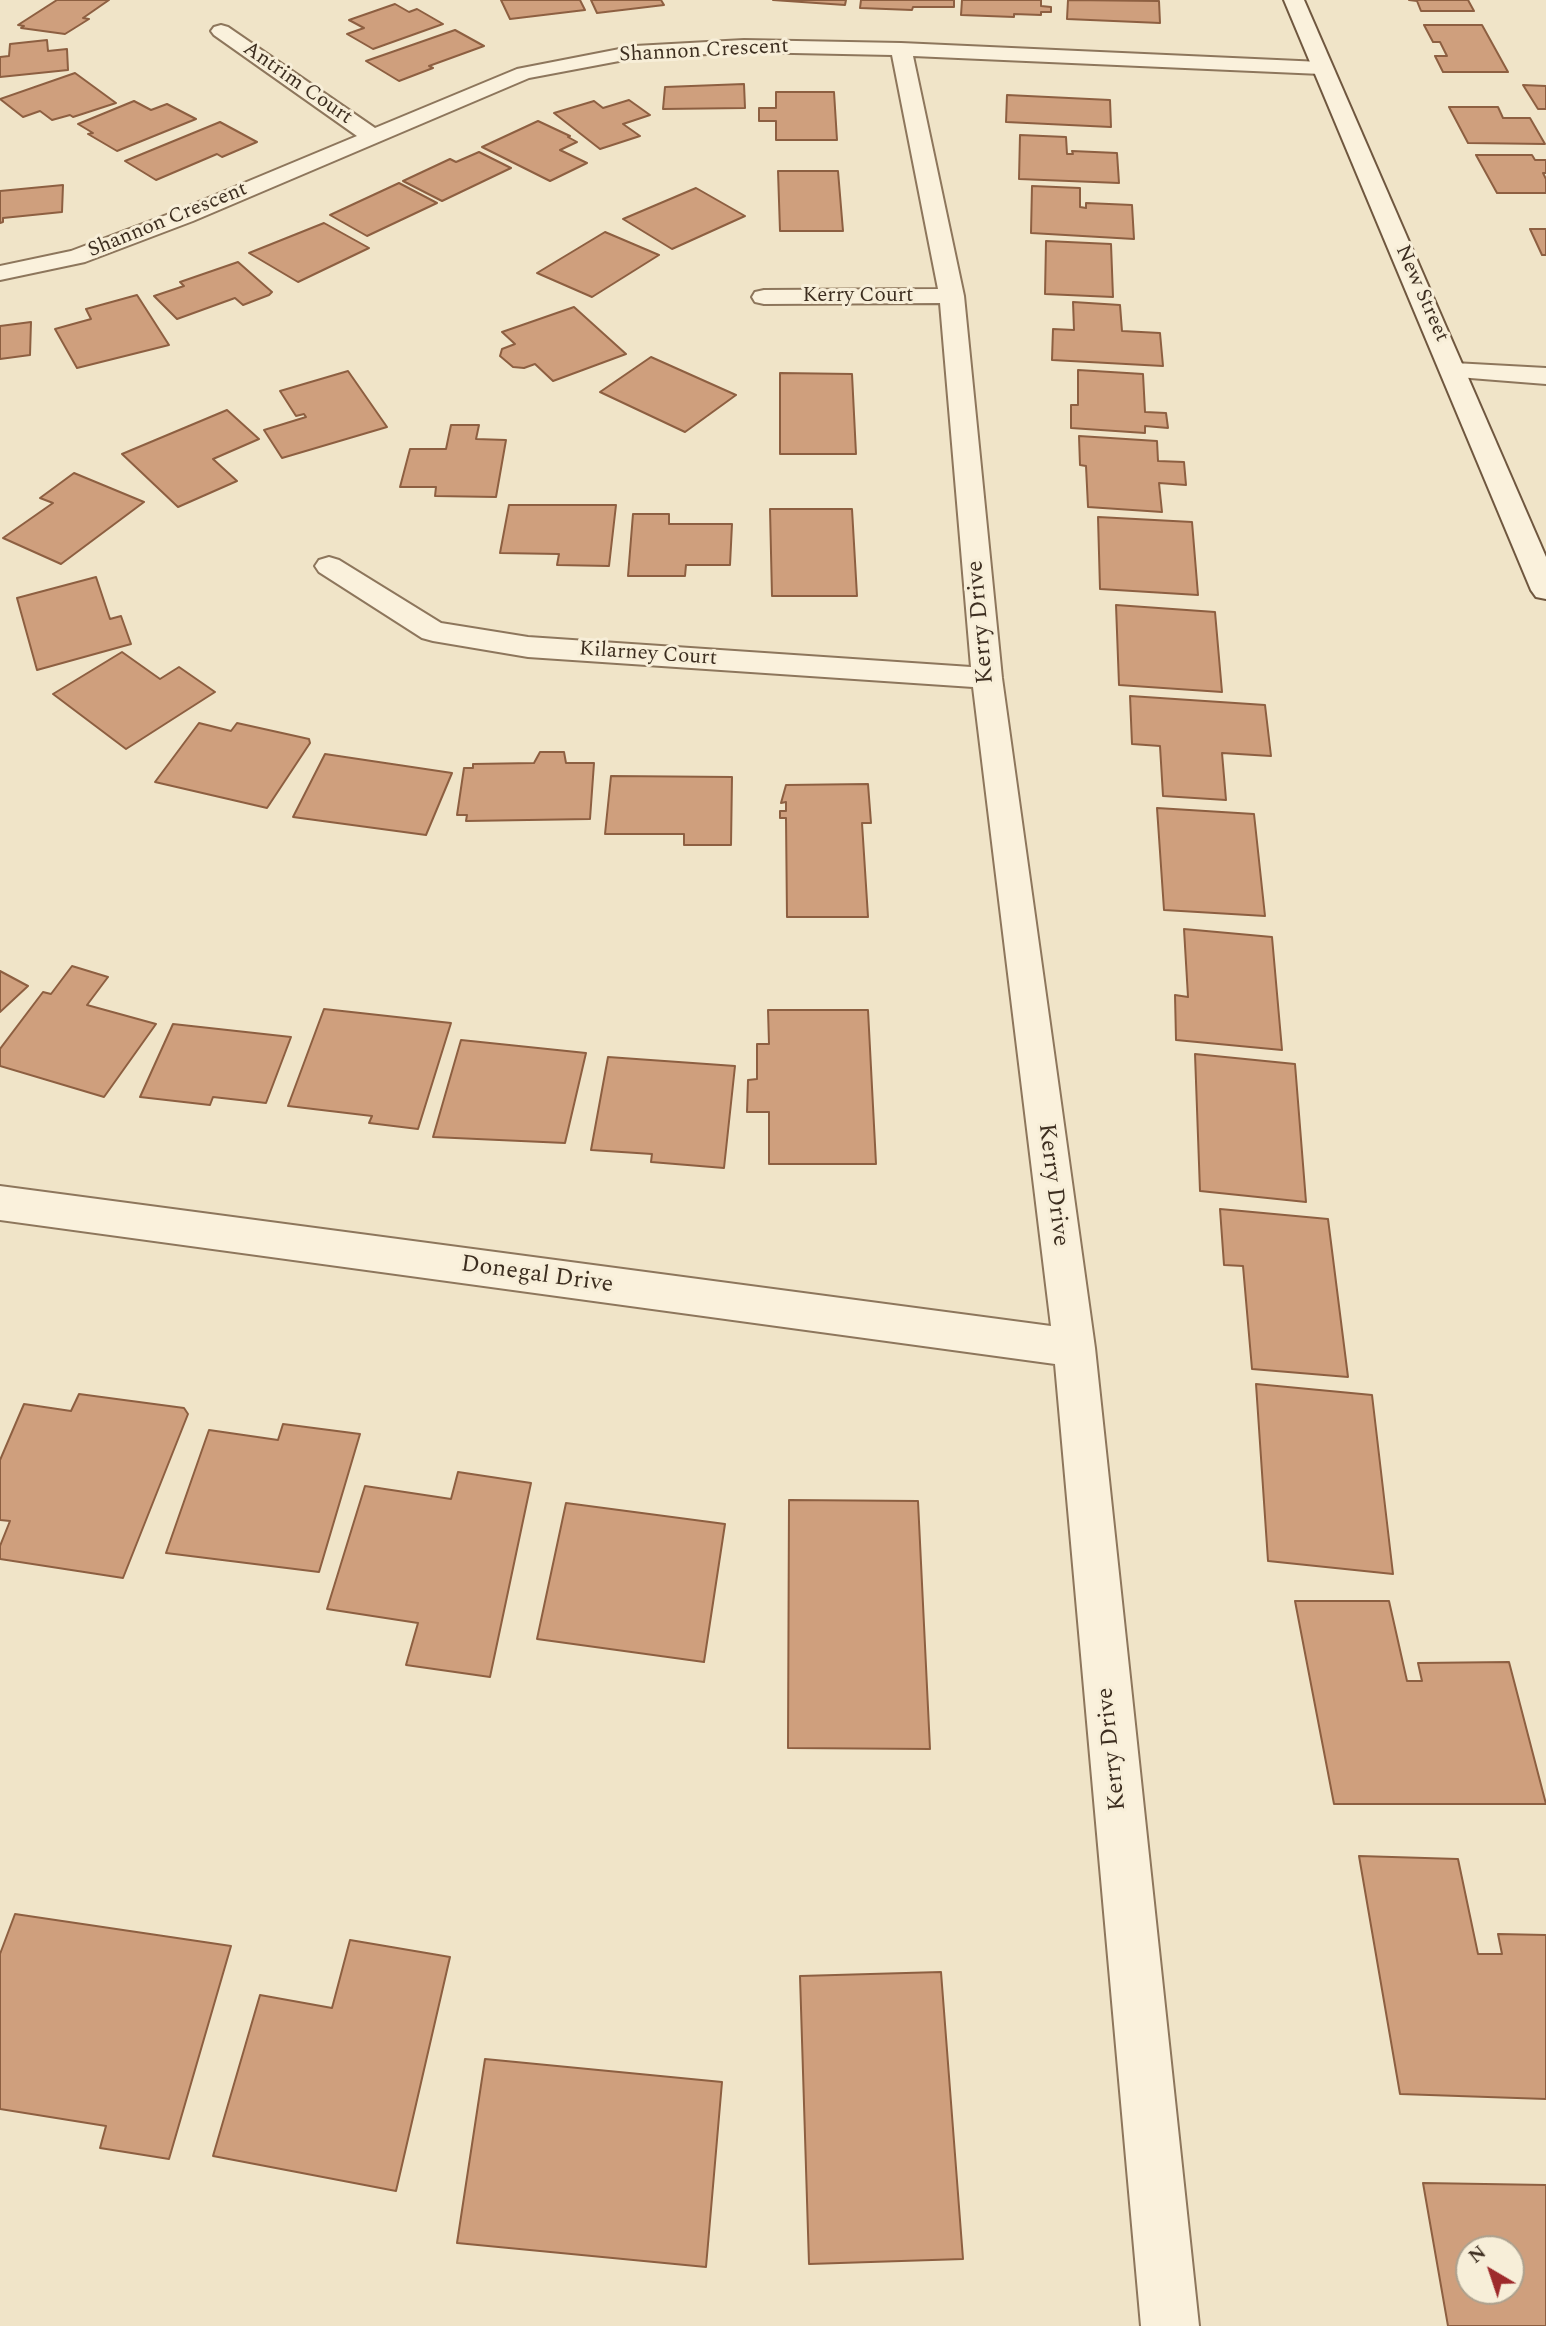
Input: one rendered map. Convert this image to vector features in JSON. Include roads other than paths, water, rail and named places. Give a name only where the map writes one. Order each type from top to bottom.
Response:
[{"type":"street","name":"New Street","points":[[1294,0],[1546,590]]},
{"type":"street","name":"Antrim Court","points":[[221,31],[372,136]]},
{"type":"street","name":"Shannon Crescent","points":[[0,273],[78,257],[185,216],[524,73],[635,52],[744,46],[901,49],[1321,68]]},
{"type":"street","name":"Kerry Drive","points":[[901,49],[952,296],[986,678],[1074,1348],[1170,2326]]},
{"type":"street","name":"Kerry Court","points":[[764,298],[952,296]]},
{"type":"street","points":[[1454,371],[1546,376]]},
{"type":"street","name":"Kilarney Court","points":[[329,566],[433,631],[528,647],[986,678]]},
{"type":"street","name":"Donegal Drive","points":[[0,1203],[1074,1348]]}]
